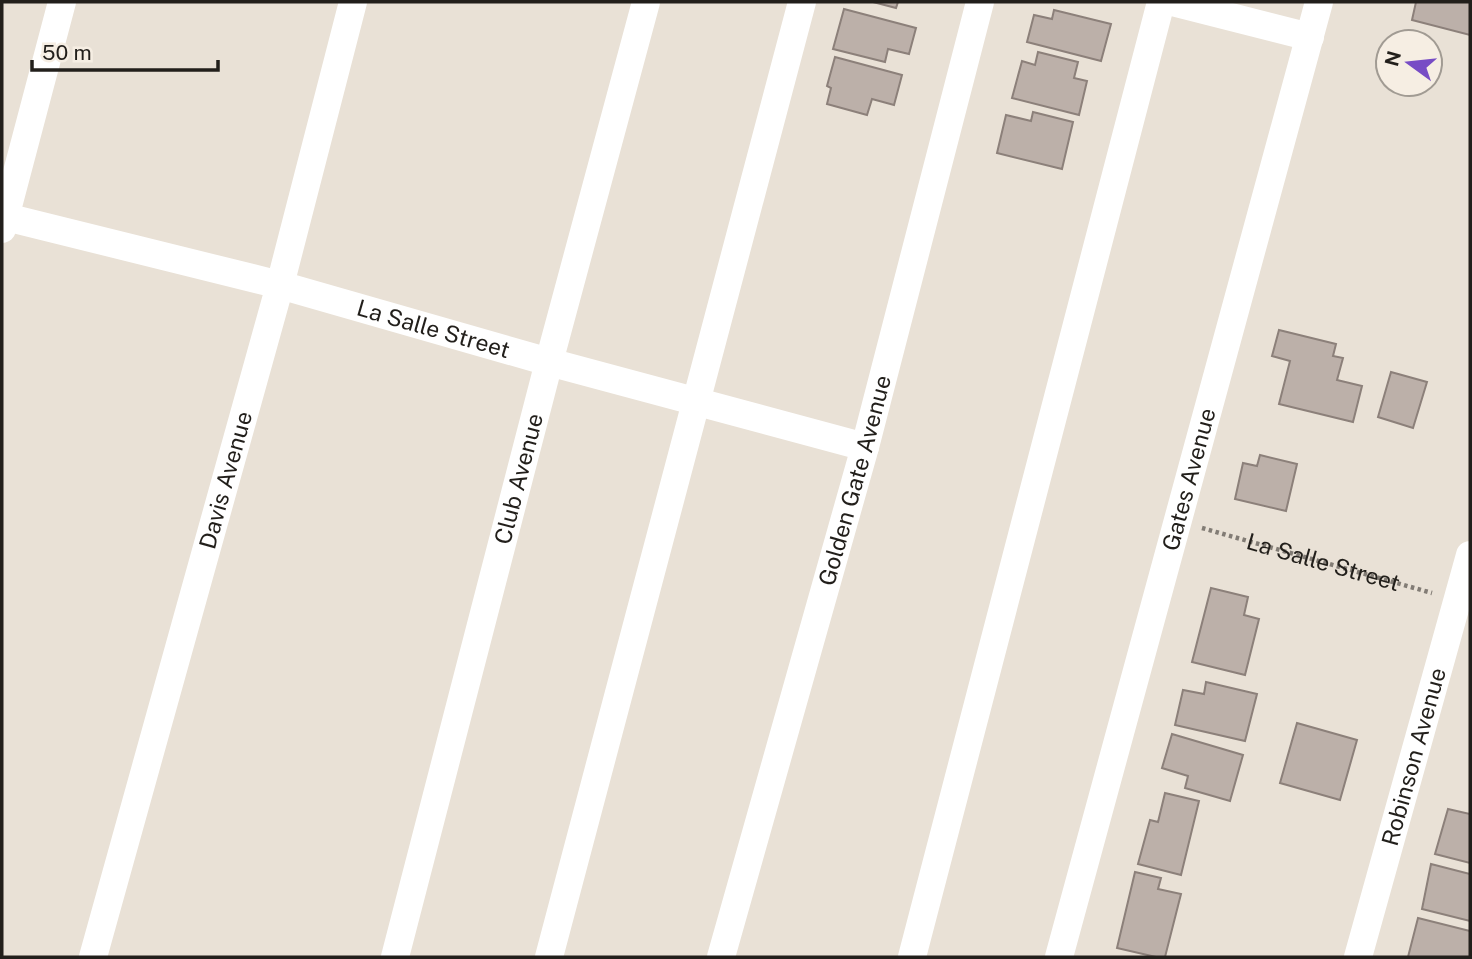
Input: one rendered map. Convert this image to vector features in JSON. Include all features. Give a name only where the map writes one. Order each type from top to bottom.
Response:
[{"type":"street","points":[[3,221],[62,2]]},
{"type":"street","name":"Davis Avenue","points":[[93,957],[280,285],[353,2]]},
{"type":"street","name":"Club Avenue","points":[[395,957],[549,362],[646,2]]},
{"type":"street","points":[[549,957],[802,2]]},
{"type":"street","name":"Golden Gate Avenue","points":[[721,957],[865,447],[980,2]]},
{"type":"street","points":[[912,957],[1161,2]]},
{"type":"street","points":[[1172,2],[1310,37]]},
{"type":"street","name":"Gates Avenue","points":[[1059,957],[1319,2]]},
{"type":"street","name":"La Salle Street","points":[[3,221],[280,285],[549,362],[865,447]]},
{"type":"street","name":"Robinson Avenue","points":[[1359,957],[1470,555]]},
{"type":"path","name":"La Salle Street","points":[[1176,521],[1458,601]]},
{"type":"building","points":[[873,2],[898,2],[896,8]]},
{"type":"building","points":[[1416,2],[1470,2],[1470,35],[1412,20]]},
{"type":"building","points":[[844,9],[916,28],[909,54],[888,49],[885,62],[833,49]]},
{"type":"building","points":[[1054,10],[1111,24],[1101,61],[1027,42],[1034,15],[1052,19]]},
{"type":"building","points":[[1038,52],[1078,62],[1074,78],[1087,81],[1079,115],[1012,98],[1022,61],[1035,65]]},
{"type":"building","points":[[835,57],[902,75],[894,105],[872,99],[867,115],[827,104],[831,88],[827,86]]},
{"type":"building","points":[[1033,112],[1073,122],[1062,169],[997,153],[1006,115],[1031,121]]},
{"type":"building","points":[[1279,330],[1336,344],[1333,356],[1343,358],[1337,380],[1362,386],[1353,422],[1279,404],[1290,361],[1272,356]]},
{"type":"building","points":[[1391,372],[1427,382],[1413,428],[1378,417]]},
{"type":"building","points":[[1260,455],[1297,464],[1286,511],[1235,499],[1243,463],[1257,466]]},
{"type":"building","points":[[1211,588],[1248,597],[1244,615],[1259,619],[1245,675],[1192,662]]},
{"type":"building","points":[[1206,682],[1257,694],[1245,741],[1175,725],[1183,690],[1204,694]]},
{"type":"building","points":[[1297,723],[1357,740],[1340,800],[1280,783]]},
{"type":"building","points":[[1172,734],[1243,755],[1230,801],[1185,788],[1188,776],[1162,768]]},
{"type":"building","points":[[1165,793],[1199,801],[1181,875],[1138,864],[1150,820],[1158,822]]},
{"type":"building","points":[[1448,809],[1470,814],[1470,863],[1435,854]]},
{"type":"building","points":[[1431,864],[1470,874],[1470,921],[1422,909]]},
{"type":"building","points":[[1135,872],[1161,878],[1158,889],[1181,894],[1165,957],[1117,948]]},
{"type":"building","points":[[1418,918],[1470,931],[1470,957],[1408,957]]}]
